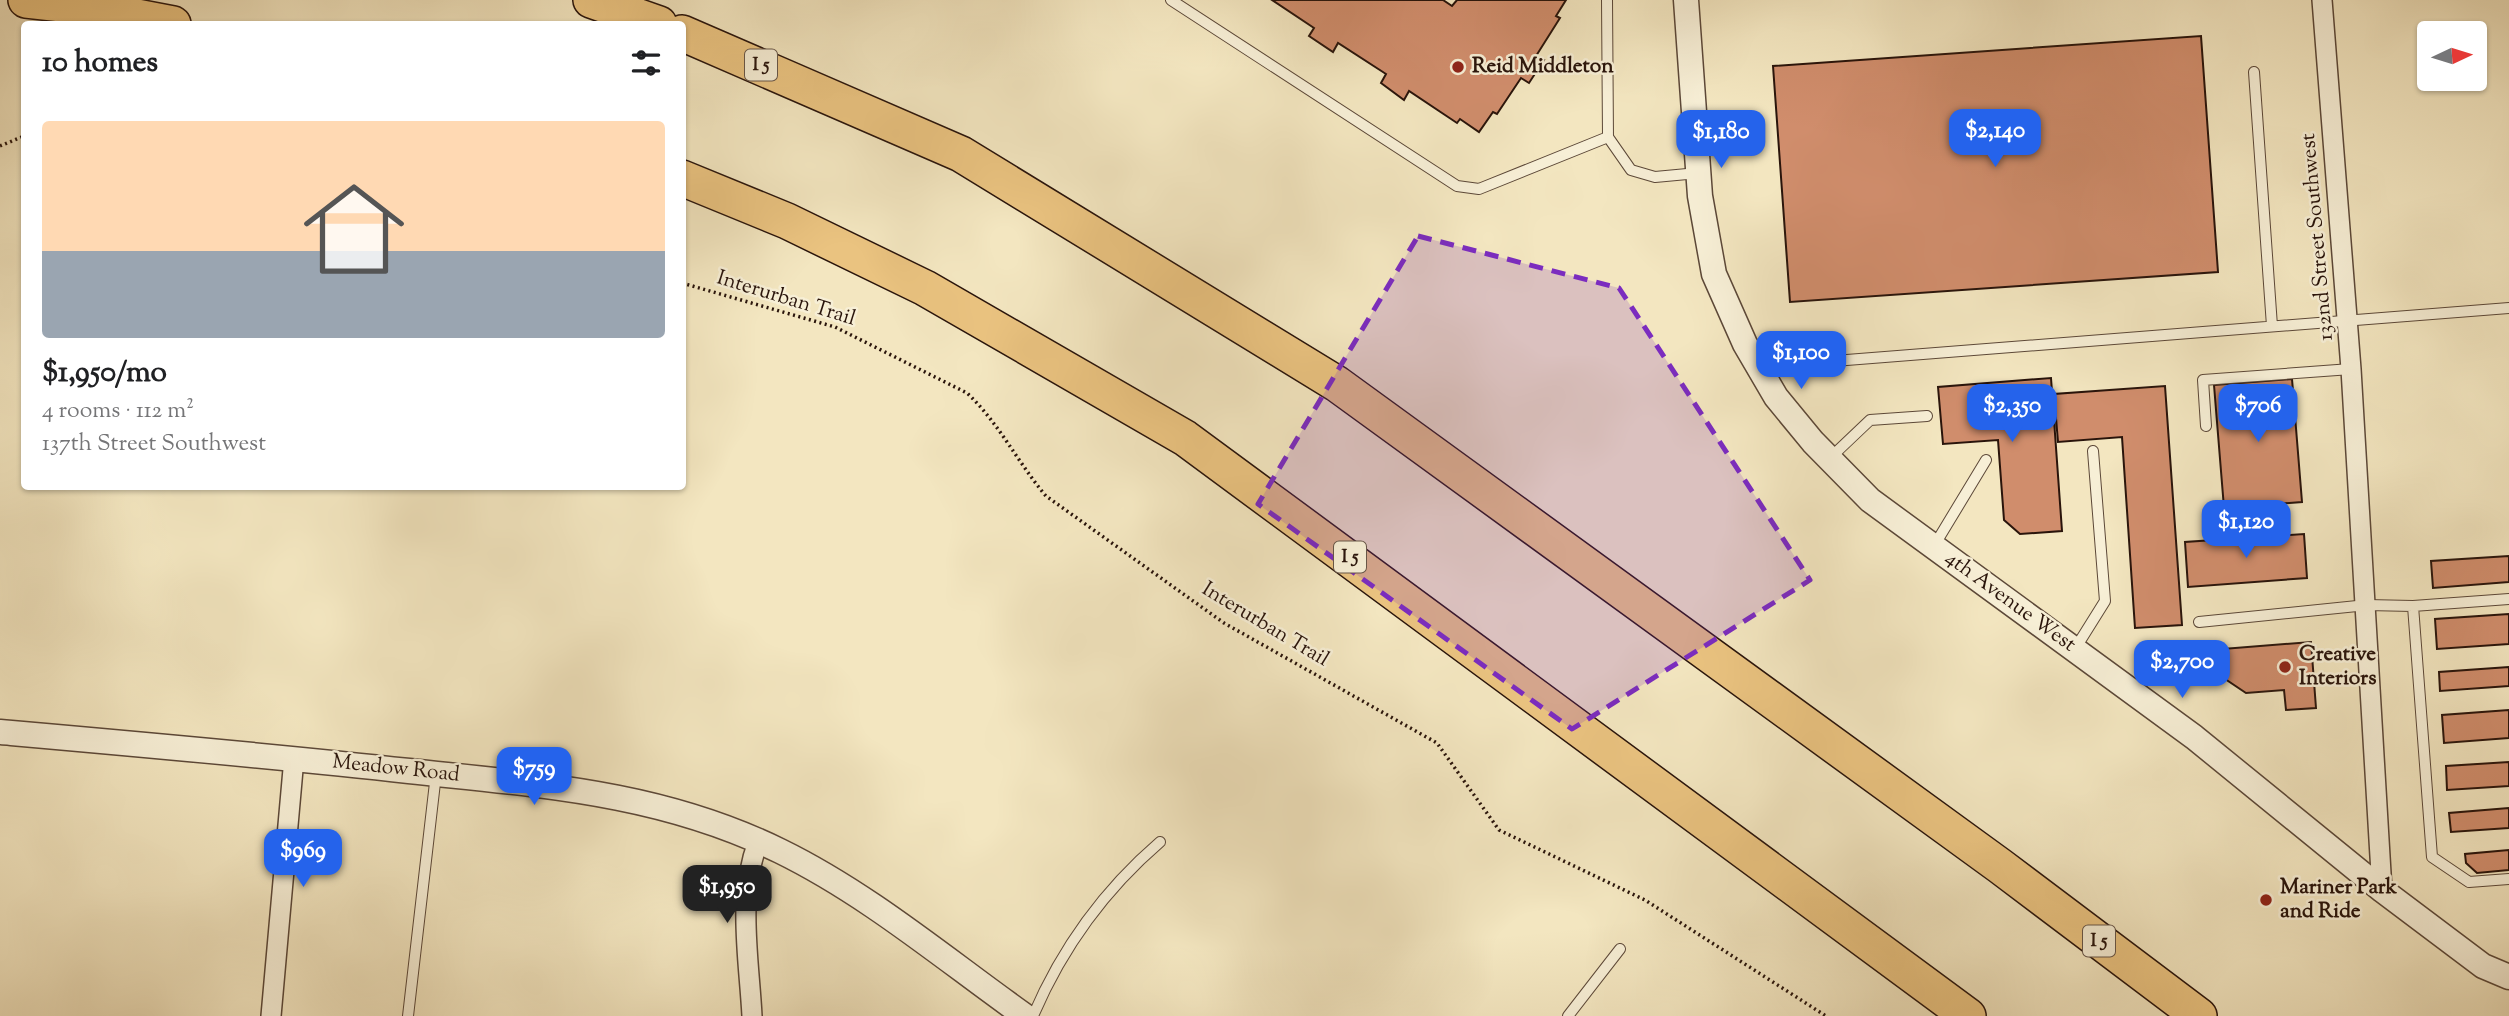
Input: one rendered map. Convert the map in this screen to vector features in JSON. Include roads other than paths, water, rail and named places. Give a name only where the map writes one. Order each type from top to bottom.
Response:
[{"type":"highway","points":[[26,0],[80,6],[158,21]]},
{"type":"highway","points":[[591,0],[650,21]]},
{"type":"highway","name":"I 5","points":[[686,35],[961,155],[1336,384],[2000,866],[2199,1016]]},
{"type":"highway","name":"I 5","points":[[686,180],[787,221],[925,288],[1185,438],[1286,509],[1753,860],[1968,1016]]},
{"type":"highway","points":[[2000,866],[2228,1016]]},
{"type":"street","name":"4th Avenue West","points":[[1686,0],[1698,173],[1714,274],[1745,344],[1776,397],[1870,500],[2194,737],[2382,890],[2483,966],[2509,977]]},
{"type":"street","name":"132nd Street Southwest","points":[[2322,0],[2348,320],[2382,890]]},
{"type":"street","name":"Meadow Road","points":[[0,732],[294,758],[436,774],[620,796],[685,813],[758,842],[815,870],[859,898],[1025,1016]]},
{"type":"street","points":[[271,1016],[294,758]]},
{"type":"street","points":[[752,1016],[745,895],[748,870],[758,842]]},
{"type":"lane","points":[[1171,0],[1457,186],[1479,189],[1608,137]]},
{"type":"lane","points":[[1607,0],[1608,137],[1631,170],[1655,177],[1698,173]]},
{"type":"lane","points":[[2254,72],[2272,326]]},
{"type":"lane","points":[[1759,368],[1814,354],[1834,361],[2509,308]]},
{"type":"lane","points":[[2206,426],[2203,380],[2351,369]]},
{"type":"lane","points":[[1829,458],[1870,421],[1927,416]]},
{"type":"lane","points":[[2075,650],[2105,601],[2093,451]]},
{"type":"lane","points":[[1934,547],[1986,460]]},
{"type":"lane","points":[[2199,622],[2367,606],[2413,606],[2509,599]]},
{"type":"lane","points":[[2413,606],[2432,857],[2469,882],[2509,879]]},
{"type":"lane","points":[[408,1016],[436,774]]},
{"type":"lane","points":[[1033,1016],[1066,948],[1091,914],[1160,842]]},
{"type":"lane","points":[[1569,1016],[1620,949]]},
{"type":"place","name":"Reid Middleton","points":[[1458,67]]},
{"type":"place","name":"Creative Interiors","points":[[2285,667]]},
{"type":"place","name":"Mariner Park and Ride","points":[[2266,900]]}]
